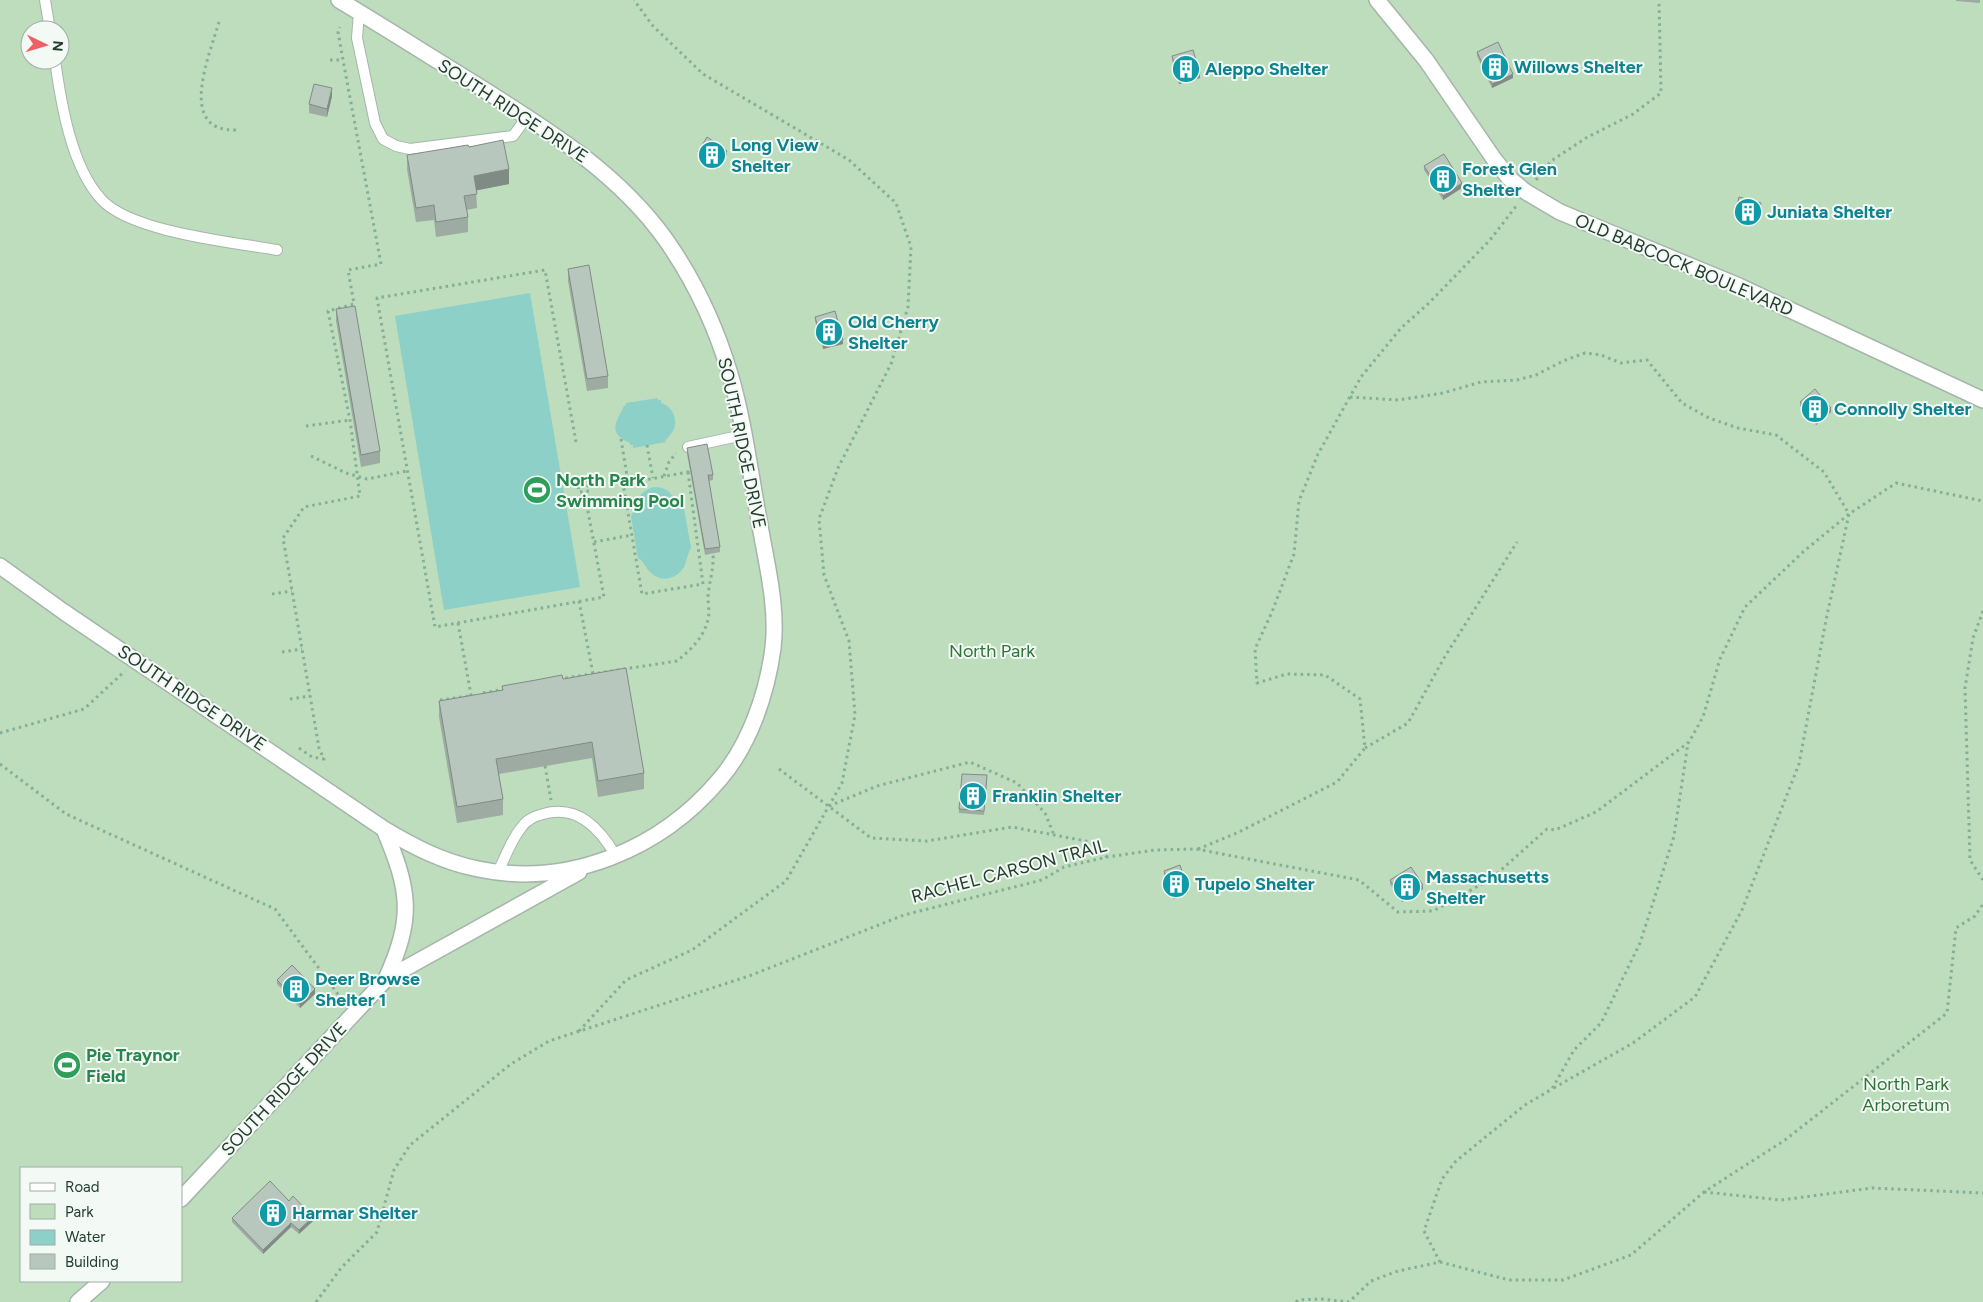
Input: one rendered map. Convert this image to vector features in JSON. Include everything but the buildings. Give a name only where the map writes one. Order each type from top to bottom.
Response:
[{"type":"street","name":"SOUTH RIDGE DRIVE","points":[[0,566],[384,830],[439,858],[478,869],[498,872],[534,873],[563,871],[593,864],[641,846],[678,820],[705,795],[722,777],[742,746],[759,706],[773,647],[774,610],[731,376],[720,343],[702,303],[665,238],[612,180],[592,162],[527,117],[339,0]]},
{"type":"street","name":"OLD BABCOCK BOULEVARD","points":[[1377,0],[1426,60],[1494,159],[1509,178],[1526,192],[1560,212],[1739,286],[1983,400]]},
{"type":"street","name":"SOUTH RIDGE DRIVE","points":[[384,830],[397,859],[404,885],[406,908],[398,951],[386,979]]},
{"type":"street","name":"SOUTH RIDGE DRIVE","points":[[182,1198],[386,979],[593,864]]},
{"type":"street","points":[[78,1302],[101,1282]]},
{"type":"lane","points":[[45,0],[48,20]]},
{"type":"lane","points":[[358,12],[357,38],[375,123],[383,139],[396,146],[410,149],[513,136],[527,117]]},
{"type":"lane","points":[[57,70],[67,127],[79,161],[93,188],[102,200],[117,212],[137,222],[166,230],[277,250]]},
{"type":"lane","points":[[688,447],[743,435]]},
{"type":"lane","points":[[498,872],[521,828],[528,820],[553,811],[576,814],[585,819],[606,838],[616,856]]},
{"type":"path","points":[[578,1032],[626,980],[692,950],[786,881],[842,783],[855,715],[849,641],[824,575],[819,519],[838,468],[891,364],[908,307],[911,247],[896,204],[849,160],[703,74],[653,26],[634,0]]},
{"type":"path","points":[[219,22],[200,91],[202,112],[211,124],[227,130],[236,130]]},
{"type":"path","points":[[299,748],[312,757],[324,759],[319,748],[283,538],[304,507],[360,496],[350,420],[328,311],[354,304],[348,270],[381,264],[338,32],[340,28]]},
{"type":"path","points":[[330,60],[343,60]]},
{"type":"path","points":[[576,442],[545,270],[377,298],[435,627],[604,597],[586,501]]},
{"type":"path","points":[[1365,748],[1360,699],[1325,675],[1287,674],[1257,683],[1255,649],[1272,612],[1294,554],[1300,501],[1308,477],[1318,454],[1350,396],[1398,400],[1444,393],[1481,382],[1517,380],[1536,376],[1563,360],[1585,353],[1601,355],[1621,363],[1647,360],[1682,403],[1709,418],[1738,428],[1776,435],[1824,472],[1849,514],[1826,620],[1799,764],[1742,910],[1695,997],[1633,1043],[1525,1105],[1456,1161],[1442,1179],[1424,1231],[1440,1262]]},
{"type":"path","points":[[306,426],[350,420]]},
{"type":"path","points":[[621,439],[628,482]]},
{"type":"path","points":[[647,445],[653,478]]},
{"type":"path","points":[[664,476],[669,462],[675,454],[682,448],[688,447]]},
{"type":"path","points":[[311,456],[346,473],[367,479],[407,471]]},
{"type":"path","points":[[688,472],[703,584],[642,594],[623,484],[628,482],[688,472]]},
{"type":"path","name":"RACHEL CARSON TRAIL","points":[[316,1302],[341,1268],[377,1232],[394,1170],[410,1145],[511,1064],[549,1041],[748,976],[904,915],[1042,880],[1064,867],[1107,857],[1154,850],[1196,849],[1359,880],[1398,912],[1433,911],[1491,879],[1547,829],[1555,830],[1596,812],[1688,742],[1703,717],[1720,659],[1745,607],[1803,552],[1849,514],[1896,483],[1983,501]]},
{"type":"path","points":[[594,542],[632,535]]},
{"type":"path","points":[[1196,849],[1239,832],[1337,782],[1365,748],[1408,722],[1444,658],[1517,542]]},
{"type":"path","points":[[554,680],[677,660],[688,653],[698,642],[708,621],[708,596],[712,577],[713,554]]},
{"type":"path","points":[[272,594],[292,591]]},
{"type":"path","points":[[580,601],[593,674]]},
{"type":"path","points":[[1983,611],[1973,638],[1965,688],[1970,860],[1983,880]]},
{"type":"path","points":[[458,623],[471,696]]},
{"type":"path","points":[[282,652],[302,649]]},
{"type":"path","points":[[0,733],[84,709],[136,661]]},
{"type":"path","points":[[440,700],[507,689]]},
{"type":"path","points":[[290,698],[310,696]]},
{"type":"path","points":[[1552,1090],[1574,1050],[1601,1023],[1640,943],[1674,836],[1688,742]]},
{"type":"path","points":[[828,806],[877,786],[970,762],[1017,783],[1045,812],[1054,835]]},
{"type":"path","points":[[0,764],[66,814],[275,909],[353,1014]]},
{"type":"path","points":[[545,766],[553,811]]},
{"type":"path","points":[[779,769],[871,838],[927,842],[1012,827],[1091,842],[1107,857]]},
{"type":"path","points":[[1296,1302],[1298,1300],[1322,1299],[1349,1302],[1371,1281],[1398,1271],[1440,1262],[1509,1280],[1563,1280],[1631,1256],[1704,1192],[1785,1140],[1947,1013],[1956,928],[1975,916],[1983,904]]},
{"type":"path","points":[[1704,1192],[1781,1200],[1872,1188],[1983,1193]]},
{"type":"green space","name":"North Park","points":[[0,0],[1983,0],[1983,1302],[0,1302]]},
{"type":"water","points":[[530,293],[580,587],[444,610],[395,316]]},
{"type":"water","points":[[658,398],[673,413],[675,417],[674,429],[665,440],[666,442],[633,448],[633,445],[630,445],[616,431],[616,422],[624,406],[626,403]]},
{"type":"water","points":[[653,487],[668,491],[684,508],[691,548],[681,571],[673,577],[664,579],[655,576],[638,558],[631,516],[640,496]]},
{"type":"place","name":"Willows Shelter","points":[[1495,67]]},
{"type":"place","name":"Aleppo Shelter","points":[[1186,69]]},
{"type":"place","name":"Long View Shelter","points":[[712,155]]},
{"type":"place","name":"Forest Glen Shelter","points":[[1443,179]]},
{"type":"place","name":"Juniata Shelter","points":[[1748,212]]},
{"type":"place","name":"Old Cherry Shelter","points":[[829,332]]},
{"type":"place","name":"Connolly Shelter","points":[[1815,409]]},
{"type":"place","name":"North Park Swimming Pool","points":[[537,490]]},
{"type":"place","name":"Franklin Shelter","points":[[973,796]]},
{"type":"place","name":"Tupelo Shelter","points":[[1176,884]]},
{"type":"place","name":"Massachusetts Shelter","points":[[1407,887]]},
{"type":"place","name":"Deer Browse Shelter 1","points":[[296,989]]},
{"type":"place","name":"Pie Traynor Field","points":[[67,1065]]},
{"type":"place","name":"Harmar Shelter","points":[[273,1213]]},
{"type":"park label","name":"North Park Arboretum","points":[[1906,1094]]}]
